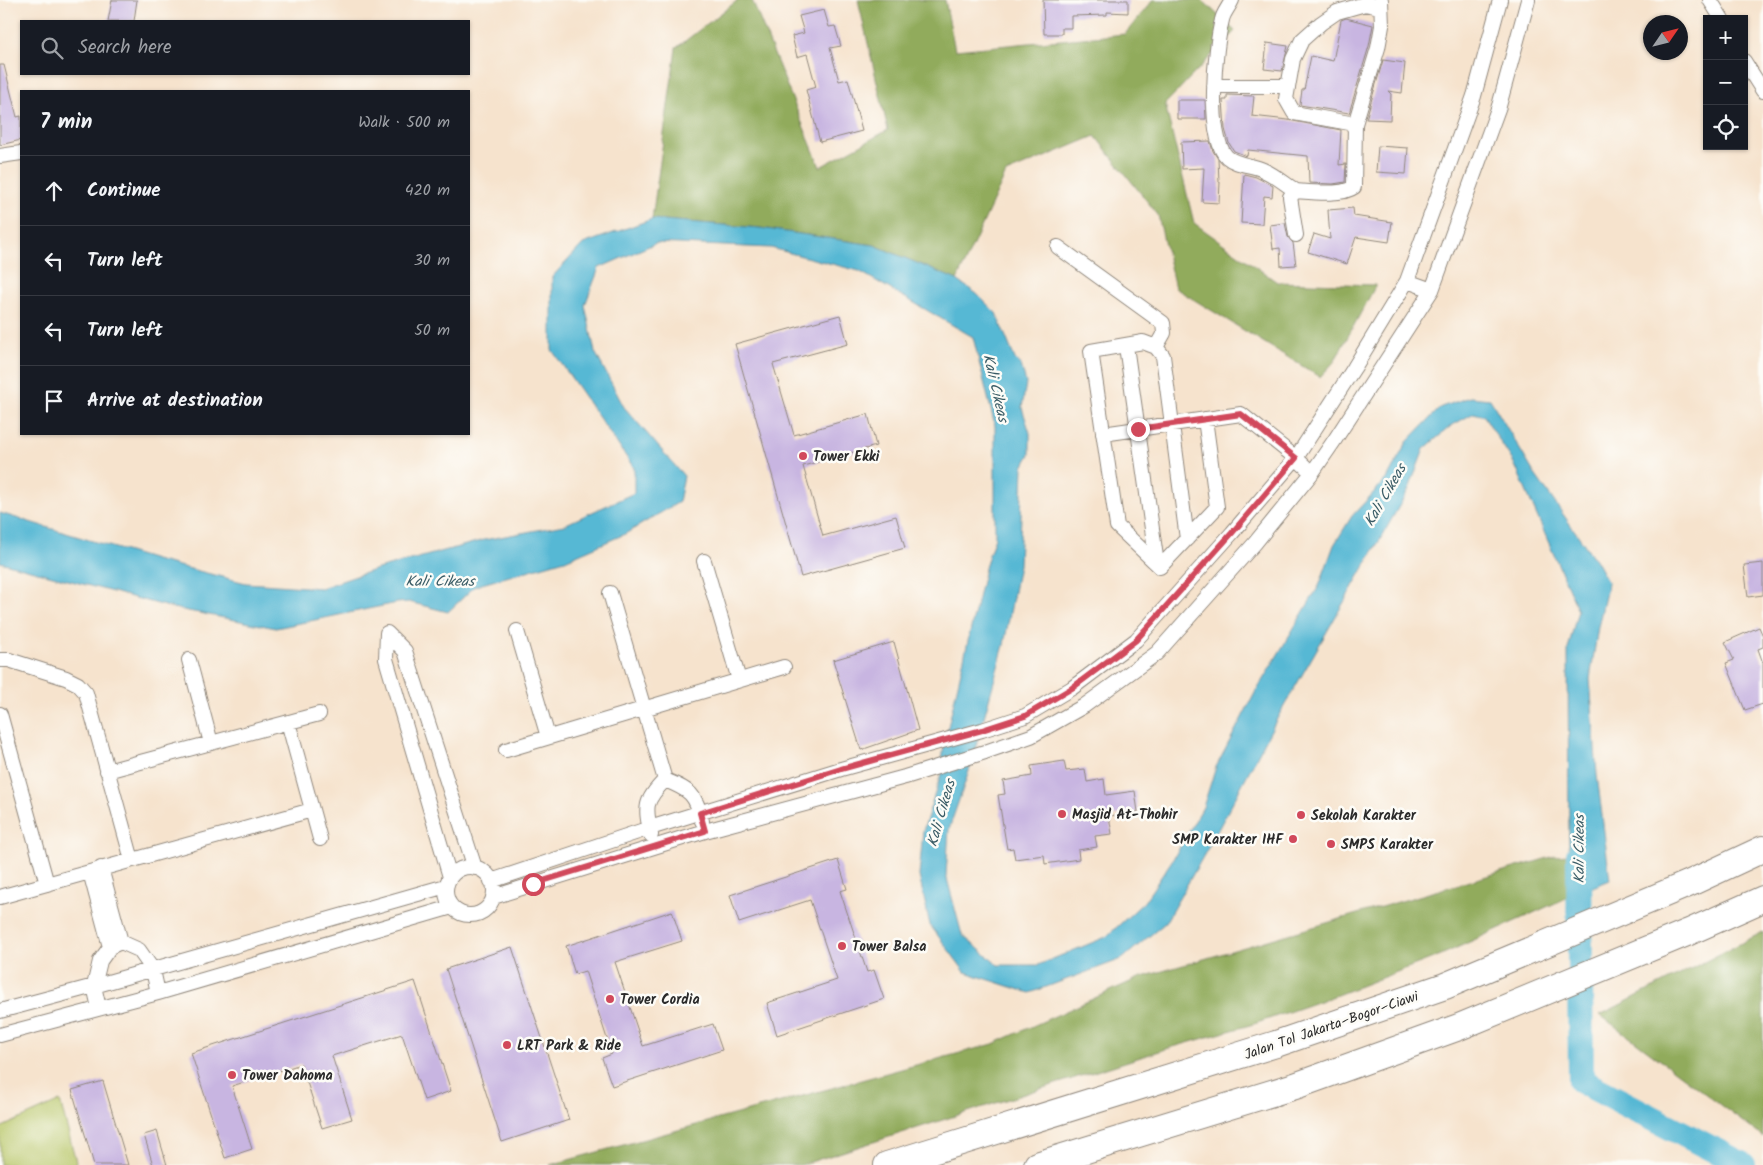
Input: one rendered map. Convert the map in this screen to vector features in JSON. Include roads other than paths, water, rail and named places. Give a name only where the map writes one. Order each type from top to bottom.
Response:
[{"type":"highway","name":"Jalan Tol Jakarta–Bogor–Ciawi","points":[[886,1165],[1276,1044],[1445,986],[1688,884],[1763,849]]},
{"type":"highway","points":[[1037,1165],[1295,1086],[1459,1027],[1689,932],[1763,898]]},
{"type":"street","points":[[1232,0],[1222,21],[1213,104],[1220,143],[1227,157],[1263,170],[1296,191],[1338,192],[1350,190],[1354,187],[1355,124],[1378,48],[1382,26],[1381,4],[1365,4],[1351,7],[1337,12],[1321,23],[1302,40],[1294,59],[1288,86],[1286,100],[1294,113],[1355,124]]},
{"type":"street","points":[[491,881],[650,828],[841,769],[982,730],[1025,716],[1072,688],[1136,640],[1296,458],[1407,281],[1474,96],[1500,0]]},
{"type":"street","points":[[493,897],[705,831],[905,777],[1031,736],[1084,706],[1156,653],[1255,543],[1312,473],[1432,290],[1499,106],[1528,0]]},
{"type":"street","points":[[1710,0],[1719,15]]},
{"type":"street","points":[[1748,68],[1763,92]]},
{"type":"street","points":[[1214,86],[1288,86]]},
{"type":"street","points":[[0,156],[20,153]]},
{"type":"street","points":[[1296,191],[1290,197],[1296,234]]},
{"type":"street","points":[[1058,247],[1163,323],[1164,333],[1156,347]]},
{"type":"street","points":[[1407,281],[1432,290]]},
{"type":"street","points":[[1186,539],[1163,356],[1156,347],[1143,342],[1091,351],[1117,526],[1160,567],[1217,507],[1205,419]]},
{"type":"street","points":[[1126,346],[1157,564]]},
{"type":"street","points":[[1103,434],[1241,414],[1312,473]]},
{"type":"street","points":[[1232,533],[1255,543]]},
{"type":"street","points":[[704,561],[739,680]]},
{"type":"street","points":[[610,593],[665,780]]},
{"type":"street","points":[[517,631],[548,737]]},
{"type":"street","points":[[0,1011],[153,970],[448,881],[457,871],[466,868],[475,868],[487,874],[491,881],[494,889],[493,897],[486,908],[476,914],[463,914],[452,907],[446,897],[448,881],[386,659],[387,633],[405,651],[475,868]]},
{"type":"street","points":[[0,660],[9,660],[47,672],[78,684],[86,693],[132,860]]},
{"type":"street","points":[[189,660],[211,743]]},
{"type":"street","points":[[506,750],[784,667]]},
{"type":"street","points":[[0,714],[47,884]]},
{"type":"street","points":[[107,771],[319,714]]},
{"type":"street","points":[[288,722],[320,839]]},
{"type":"street","points":[[665,780],[685,788],[697,802],[705,831]]},
{"type":"street","points":[[654,847],[648,807],[651,794],[665,780]]},
{"type":"street","points":[[0,898],[312,810]]},
{"type":"street","points":[[96,870],[115,944]]},
{"type":"street","points":[[0,1035],[158,993],[452,907]]},
{"type":"street","points":[[115,944],[139,950],[153,970],[158,993]]},
{"type":"street","points":[[99,1008],[94,986],[100,961],[115,944]]},
{"type":"water","points":[[652,219],[760,228],[874,245],[957,280],[977,294],[996,313],[1015,359],[1021,365],[1026,383],[1022,408],[1030,433],[1030,454],[1023,467],[1019,565],[1004,645],[970,768],[949,829],[946,875],[962,935],[998,965],[1038,965],[1106,937],[1144,902],[1173,859],[1203,807],[1216,767],[1256,691],[1319,586],[1334,545],[1352,516],[1388,477],[1407,442],[1441,407],[1470,397],[1490,399],[1534,473],[1596,561],[1608,583],[1598,627],[1590,679],[1597,775],[1610,880],[1573,895],[1569,855],[1568,649],[1578,610],[1514,463],[1484,416],[1474,413],[1451,426],[1424,449],[1409,489],[1279,715],[1212,841],[1165,923],[1122,959],[1030,993],[965,972],[930,925],[919,876],[923,831],[941,774],[944,744],[986,564],[995,537],[995,426],[973,337],[859,271],[771,248],[656,243],[599,268],[585,305],[595,352],[624,407],[684,476],[679,502],[625,534],[565,560],[475,586],[448,612],[409,602],[397,603],[276,628],[173,608],[0,562],[0,513],[155,560],[246,583],[321,588],[374,570],[484,540],[564,525],[634,493],[634,468],[552,350],[552,277],[583,244]]},
{"type":"waterway","name":"Kali Cikeas","points":[[1579,855],[1581,1081],[1743,1165]]},
{"type":"place","name":"Tower Ekki","points":[[803,456]]},
{"type":"place","name":"Masjid At-Thohir","points":[[1062,814]]},
{"type":"place","name":"Sekolah Karakter","points":[[1301,815]]},
{"type":"place","name":"SMP Karakter IHF","points":[[1293,839]]},
{"type":"place","name":"SMPS Karakter","points":[[1331,844]]},
{"type":"place","name":"Tower Balsa","points":[[842,946]]},
{"type":"place","name":"Tower Cordia","points":[[610,999]]},
{"type":"place","name":"LRT Park & Ride","points":[[507,1045]]},
{"type":"place","name":"Tower Dahoma","points":[[232,1075]]}]
